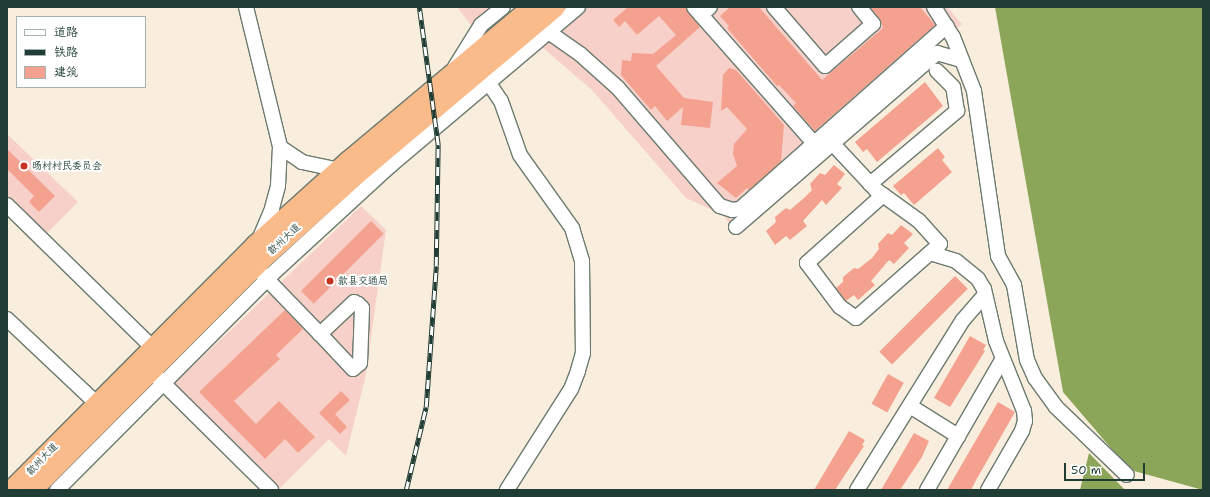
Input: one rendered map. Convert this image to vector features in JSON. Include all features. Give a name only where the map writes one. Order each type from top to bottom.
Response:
[{"type":"highway","name":"歙州大道","points":[[12,490],[152,347],[256,245],[340,170],[533,7]]},
{"type":"highway","name":"歙州大道","points":[[32,490],[156,376],[261,273],[352,178],[485,77],[555,7]]},
{"type":"street","points":[[246,7],[280,147],[280,173],[275,199],[256,245]]},
{"type":"street","points":[[449,77],[481,25],[503,7]]},
{"type":"street","points":[[507,490],[571,389],[578,371],[583,353],[582,261],[572,228],[520,155],[505,111],[485,77],[550,33],[578,7]]},
{"type":"street","points":[[774,7],[825,66],[873,24],[859,7]]},
{"type":"street","points":[[934,7],[947,26],[974,91],[998,256],[1014,285],[1027,360],[1047,398],[1127,475]]},
{"type":"street","points":[[702,10],[814,143]]},
{"type":"street","points":[[550,33],[580,54],[618,88],[720,206],[728,210],[740,209],[947,26]]},
{"type":"street","points":[[736,227],[938,53],[962,60]]},
{"type":"street","points":[[870,184],[957,111],[953,88],[937,71]]},
{"type":"street","points":[[833,144],[870,184],[919,221],[940,244],[856,318],[840,307],[807,263],[883,195]]},
{"type":"street","points":[[280,147],[302,162],[340,170]]},
{"type":"street","points":[[7,205],[152,347]]},
{"type":"street","points":[[930,253],[956,261],[978,279],[985,295],[1002,360],[1024,412],[1025,421],[988,490]]},
{"type":"street","points":[[261,273],[320,334]]},
{"type":"street","points":[[857,490],[963,320],[985,295]]},
{"type":"street","points":[[7,319],[96,404]]},
{"type":"street","points":[[927,490],[1002,360]]},
{"type":"street","points":[[57,490],[156,376],[271,490]]},
{"type":"street","points":[[910,406],[958,436]]},
{"type":"shaded area","points":[[457,7],[500,7],[474,29]]},
{"type":"shaded area","points":[[585,7],[947,7],[962,24],[729,223],[723,215],[686,198],[592,90],[542,47]]},
{"type":"shaded area","name":"旸村村民委员会","points":[[7,134],[78,202],[45,235],[7,198]]},
{"type":"shaded area","name":"歙县交通局","points":[[361,206],[386,230],[366,374],[346,456],[329,439],[278,490],[174,384]]},
{"type":"green space","points":[[995,7],[1203,7],[1203,490],[1134,471],[1121,460],[1063,392]]},
{"type":"green space","points":[[1089,453],[1124,489],[1124,490],[1080,490]]},
{"type":"building","points":[[628,7],[686,7],[700,27],[656,66],[684,98],[713,102],[710,128],[681,125],[683,107],[667,121],[655,106],[651,110],[621,75],[622,60],[631,61],[632,53],[653,54],[676,35],[659,16],[637,35],[625,21],[619,27],[613,20]]},
{"type":"building","points":[[730,7],[759,7],[822,80],[883,28],[880,19],[870,7],[920,7],[935,25],[815,131],[793,106],[796,103],[779,85],[777,86],[727,28],[729,26],[720,16]]},
{"type":"building","points":[[729,68],[736,70],[784,125],[781,162],[749,190],[747,188],[736,198],[717,183],[737,166],[733,154],[734,144],[747,129],[727,107],[721,111],[723,75]]},
{"type":"building","points":[[925,82],[943,106],[877,162],[867,149],[863,152],[855,142]]},
{"type":"building","points":[[938,148],[945,157],[942,160],[952,172],[914,205],[904,193],[901,195],[893,186]]},
{"type":"building","points":[[7,149],[55,196],[39,212],[29,202],[34,196],[7,169]]},
{"type":"building","points":[[834,165],[845,174],[837,184],[842,188],[826,205],[822,200],[803,221],[807,226],[790,240],[786,236],[775,245],[766,231],[776,222],[775,217],[786,208],[790,210],[804,198],[812,190],[810,184],[820,173],[825,175]]},
{"type":"building","points":[[371,221],[384,234],[314,304],[301,291]]},
{"type":"building","points":[[901,225],[913,234],[904,243],[909,248],[894,264],[889,260],[871,281],[875,285],[858,300],[854,295],[846,301],[836,288],[843,282],[843,277],[854,268],[858,269],[872,258],[879,249],[878,244],[888,233],[892,235]]},
{"type":"building","points":[[955,276],[968,289],[892,364],[879,352]]},
{"type":"building","points":[[285,310],[303,329],[276,355],[280,359],[234,401],[256,424],[279,401],[315,437],[298,453],[285,439],[265,459],[199,392]]},
{"type":"building","points":[[970,336],[986,345],[983,350],[985,351],[950,407],[934,398]]},
{"type":"building","points":[[888,374],[904,383],[887,412],[872,404]]},
{"type":"building","points":[[341,391],[350,400],[335,414],[347,427],[340,434],[319,413]]},
{"type":"building","points":[[998,402],[1015,412],[971,490],[947,490]]},
{"type":"building","points":[[849,431],[865,440],[862,445],[864,446],[835,490],[814,490]]},
{"type":"building","points":[[914,433],[929,441],[922,457],[900,490],[881,490]]},
{"type":"railway","points":[[406,490],[426,407],[436,266],[438,145],[419,7]]},
{"type":"place","name":"旸村村民委员会","points":[[24,166]]},
{"type":"place","name":"歙县交通局","points":[[330,281]]}]
